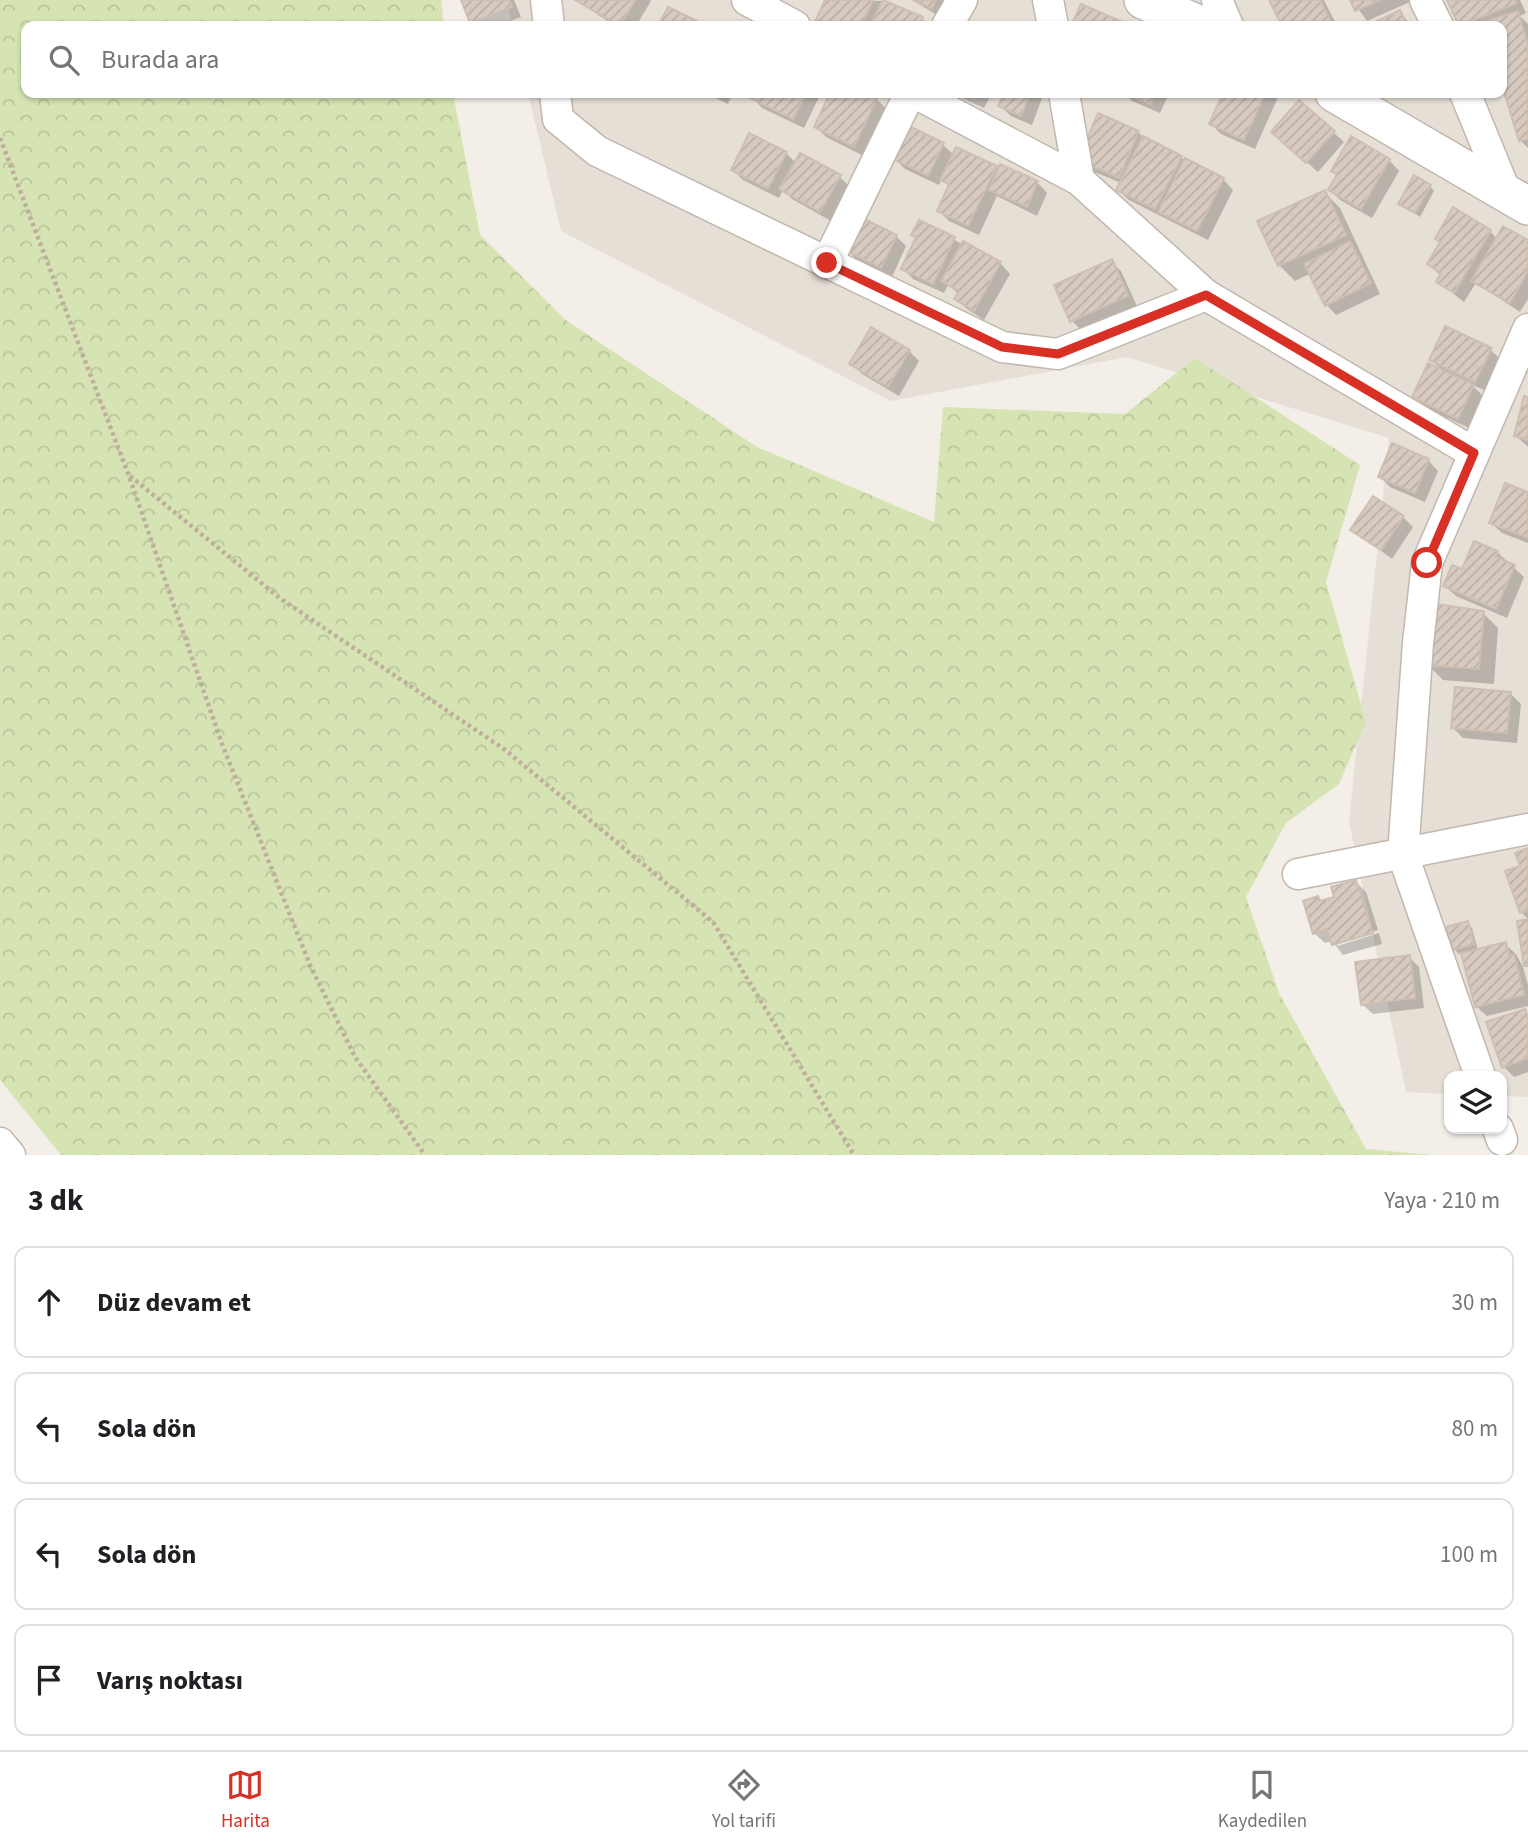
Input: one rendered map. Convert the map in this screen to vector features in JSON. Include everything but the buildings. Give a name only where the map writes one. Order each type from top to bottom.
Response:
[{"type":"street","points":[[546,0],[548,21]]},
{"type":"street","points":[[747,0],[786,21]]},
{"type":"street","points":[[950,21],[962,0]]},
{"type":"street","points":[[1048,0],[1052,21]]},
{"type":"street","points":[[1143,0],[1191,21]]},
{"type":"street","points":[[1217,0],[1226,21]]},
{"type":"street","points":[[1425,0],[1436,21]]},
{"type":"street","points":[[556,98],[558,119],[597,151],[1002,347],[1058,354],[1206,295]]},
{"type":"street","points":[[827,263],[908,98]]},
{"type":"street","points":[[924,98],[1079,180],[1206,295],[1474,453]]},
{"type":"street","points":[[1065,98],[1079,180]]},
{"type":"street","points":[[1343,98],[1517,200]]},
{"type":"street","points":[[1467,98],[1517,200]]},
{"type":"street","points":[[1478,1071],[1403,855],[1418,643],[1427,563],[1528,329]]},
{"type":"street","points":[[1298,874],[1528,829]]},
{"type":"street","points":[[0,1143],[10,1155]]},
{"type":"path","points":[[0,138],[129,475],[222,744],[310,965],[355,1056],[425,1155]]},
{"type":"path","points":[[129,475],[281,599],[504,749],[713,922],[854,1155]]},
{"type":"shaded area","points":[[506,0],[1528,0],[1528,1097],[1507,1096],[1507,1071],[1444,1071],[1444,1094],[1406,1092],[1349,822],[1389,438],[1127,357],[891,401],[561,231],[529,98],[1507,98],[1507,21],[512,21]]},
{"type":"green space","points":[[0,0],[441,0],[443,21],[21,21],[21,98],[454,98],[480,235],[567,321],[757,447],[934,522],[943,407],[1125,414],[1195,358],[1360,465],[1326,582],[1366,722],[1339,784],[1286,823],[1246,897],[1279,993],[1366,1149],[1432,1155],[61,1155],[0,1080]]},
{"type":"route","points":[[827,263],[1002,347],[1058,354],[1206,295],[1474,453],[1427,563]]}]
